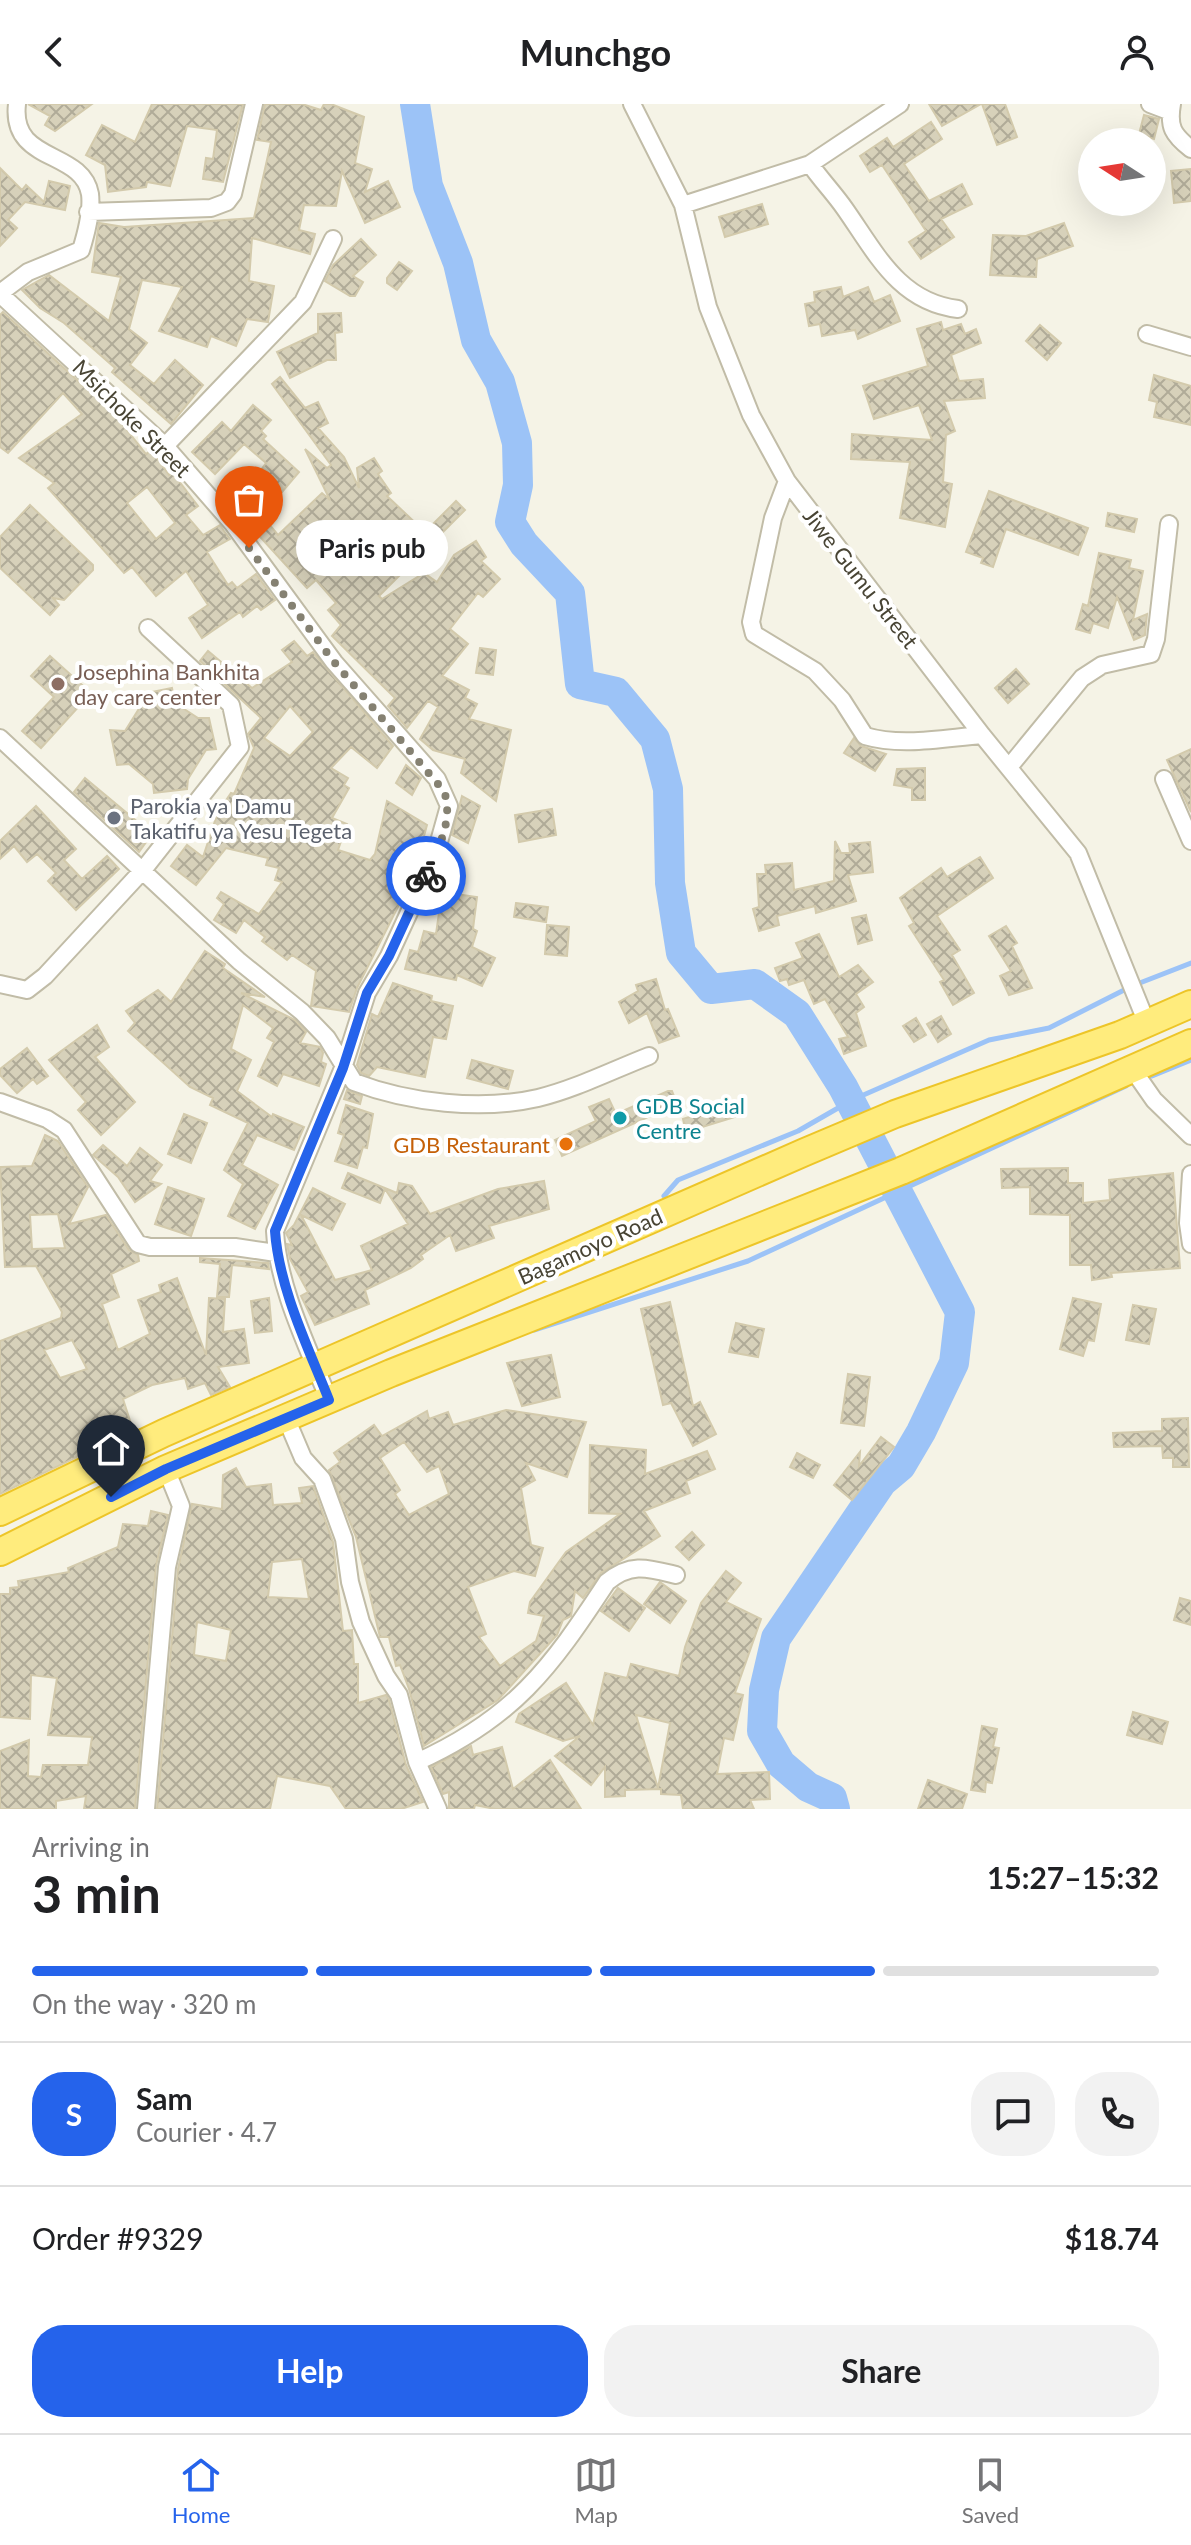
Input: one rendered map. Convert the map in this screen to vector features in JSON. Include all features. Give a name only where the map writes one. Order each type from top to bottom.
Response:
[{"type":"highway","name":"Bagamoyo Road","points":[[0,1512],[164,1433],[805,1152],[895,1114],[1120,1035],[1146,1021],[1191,1004]]},
{"type":"highway","name":"Bagamoyo Road","points":[[0,1552],[166,1469],[329,1400],[913,1166],[1191,1043]]},
{"type":"street","points":[[0,293],[28,272],[81,250],[91,197],[79,177],[22,136],[15,121],[17,104]]},
{"type":"street","points":[[88,212],[211,208],[227,202],[233,194],[254,104]]},
{"type":"street","name":"Jiwe Gumu Street","points":[[632,104],[683,205],[708,307],[751,415],[787,481],[982,735],[1078,853],[1146,1021]]},
{"type":"street","points":[[683,205],[810,164],[900,104]]},
{"type":"street","points":[[1150,104],[1172,108],[1174,136],[1191,149]]},
{"type":"street","points":[[810,164],[885,268],[923,301],[933,306],[958,309]]},
{"type":"street","points":[[165,446],[303,302],[333,239]]},
{"type":"street","name":"Msichoke Street","points":[[0,293],[165,446],[233,524],[334,662],[437,779],[449,806],[435,856],[389,956],[367,993],[343,1068],[275,1231],[276,1253],[329,1400]]},
{"type":"street","points":[[1147,334],[1191,347]]},
{"type":"street","points":[[787,481],[773,518],[754,605],[751,622],[754,634],[815,671],[842,700],[865,736],[880,740],[913,740],[982,735]]},
{"type":"street","points":[[1010,766],[1082,678],[1102,665],[1151,654],[1156,639],[1169,524]]},
{"type":"street","points":[[0,984],[27,990],[45,976],[143,870],[240,747],[231,705],[148,628]]},
{"type":"street","points":[[0,738],[239,961],[302,1012],[327,1038],[354,1082],[369,1088],[447,1103],[507,1103],[540,1097],[649,1056]]},
{"type":"street","points":[[1164,779],[1191,841]]},
{"type":"street","points":[[1131,1067],[1154,1100],[1191,1136]]},
{"type":"street","points":[[0,1102],[47,1119],[64,1130],[138,1244],[150,1247],[235,1247],[276,1253]]},
{"type":"street","points":[[1191,1174],[1188,1223],[1191,1244]]},
{"type":"street","points":[[286,1418],[303,1458],[322,1479],[344,1539],[350,1582],[361,1622],[386,1676],[399,1695],[417,1762],[438,1809]]},
{"type":"street","points":[[146,1809],[165,1581],[181,1506],[166,1469]]},
{"type":"street","points":[[417,1762],[481,1729],[522,1696],[547,1669],[607,1582],[619,1572],[639,1566],[676,1575]]},
{"type":"building","points":[[28,104],[92,104],[55,131],[45,125],[50,116]]},
{"type":"building","points":[[152,104],[243,104],[223,182],[203,179],[206,158],[213,159],[217,130],[187,126],[170,186],[147,182],[146,187],[108,192],[105,165],[86,155],[102,125],[135,142]]},
{"type":"building","points":[[265,104],[302,104],[321,110],[324,104],[331,104],[364,117],[355,163],[372,169],[365,192],[388,181],[400,207],[365,223],[342,171],[336,206],[304,205],[299,230],[315,234],[310,254],[252,238],[249,281],[274,286],[268,322],[247,319],[236,346],[211,336],[207,347],[159,331],[182,287],[142,280],[129,329],[147,343],[130,365],[154,384],[175,360],[203,385],[171,424],[112,372],[115,368],[22,290],[49,275],[109,321],[121,277],[92,272],[99,223],[124,227],[254,218],[271,142],[257,140]]},
{"type":"building","points":[[929,104],[981,104],[942,126]]},
{"type":"building","points":[[982,104],[1005,104],[1017,137],[997,145]]},
{"type":"building","points":[[1144,115],[1159,119],[1157,128],[1141,128]]},
{"type":"building","points":[[931,122],[942,139],[904,164],[929,201],[962,184],[972,204],[941,219],[954,237],[921,259],[909,242],[926,231],[882,165],[870,172],[860,156],[887,138],[893,147]]},
{"type":"building","points":[[0,168],[22,190],[26,185],[44,202],[49,181],[70,186],[65,210],[25,202],[8,220],[17,228],[0,246]]},
{"type":"building","points":[[1191,169],[1191,201],[1174,203],[1171,171]]},
{"type":"building","points":[[762,204],[768,224],[725,237],[719,217]]},
{"type":"building","points":[[1064,223],[1073,246],[1037,259],[1036,277],[990,275],[993,235],[1026,236]]},
{"type":"building","points":[[361,239],[376,255],[353,276],[363,282],[355,296],[350,296],[325,281],[333,265]]},
{"type":"building","points":[[399,262],[412,271],[397,290],[387,283],[387,278]]},
{"type":"building","points":[[841,287],[843,297],[868,287],[874,302],[890,295],[900,321],[858,339],[855,330],[822,336],[820,324],[809,326],[805,304],[815,302],[814,292]]},
{"type":"building","points":[[3,312],[115,415],[146,454],[151,450],[169,475],[172,472],[198,506],[186,515],[203,535],[220,525],[230,539],[207,552],[228,585],[232,582],[237,588],[256,574],[275,600],[261,610],[257,606],[243,617],[240,612],[202,638],[189,618],[208,605],[186,571],[156,596],[132,567],[124,573],[48,488],[54,483],[19,458],[82,414],[63,393],[8,453],[0,447],[0,315]],"holes":[[[147,487],[175,523],[156,539],[127,503]]]},
{"type":"building","points":[[341,313],[342,332],[335,333],[336,360],[327,360],[290,378],[277,352],[318,333],[318,314]]},
{"type":"building","points":[[941,322],[943,330],[961,324],[965,334],[976,329],[981,343],[951,355],[959,381],[983,379],[985,398],[944,401],[955,431],[946,435],[943,482],[952,484],[945,527],[900,518],[910,462],[851,459],[852,434],[932,440],[919,405],[874,419],[863,386],[928,366],[917,329]]},
{"type":"building","points":[[1040,325],[1061,343],[1047,360],[1026,341]]},
{"type":"building","points":[[1154,375],[1191,386],[1191,425],[1154,417],[1157,402],[1149,400]]},
{"type":"building","points":[[280,377],[305,408],[318,402],[328,423],[318,428],[344,457],[359,488],[357,468],[374,458],[382,471],[378,474],[391,493],[387,496],[425,532],[456,501],[465,510],[423,552],[408,561],[411,564],[379,596],[382,599],[424,573],[437,582],[454,555],[476,541],[486,557],[481,561],[500,579],[483,597],[478,593],[450,629],[468,644],[442,676],[469,690],[465,698],[477,704],[469,719],[511,730],[496,801],[461,773],[465,759],[433,750],[420,739],[438,707],[428,701],[407,728],[388,706],[395,698],[332,636],[341,625],[328,610],[336,603],[316,580],[307,588],[239,514],[246,510],[238,498],[270,477],[261,470],[266,463],[244,444],[215,474],[192,452],[222,422],[231,431],[253,405],[271,420],[261,431],[266,436],[263,439],[299,472],[282,492],[274,493],[249,509],[254,506],[278,535],[322,493],[330,500],[305,449],[327,468],[331,465],[272,384]]},
{"type":"building","points":[[989,491],[1088,528],[1078,555],[1006,529],[993,567],[981,563],[983,558],[966,552]]},
{"type":"building","points":[[30,505],[93,565],[93,570],[64,600],[53,598],[59,605],[50,615],[0,568],[0,537]]},
{"type":"building","points":[[1108,513],[1137,519],[1134,532],[1106,526]]},
{"type":"building","points":[[1099,553],[1131,560],[1129,568],[1143,571],[1133,620],[1147,614],[1145,635],[1134,640],[1117,597],[1108,628],[1093,623],[1090,633],[1076,629],[1083,604],[1088,606]]},
{"type":"building","points":[[294,641],[307,656],[313,652],[393,746],[377,768],[351,747],[331,768],[348,778],[344,785],[349,788],[332,818],[347,824],[338,850],[370,860],[375,854],[387,801],[427,825],[413,877],[357,988],[349,1012],[311,1006],[316,971],[292,955],[287,960],[262,941],[265,937],[244,920],[236,933],[214,920],[224,904],[217,898],[221,892],[259,914],[282,882],[275,880],[279,868],[266,865],[268,858],[226,848],[196,885],[171,866],[187,845],[203,857],[218,812],[231,793],[234,794],[254,748],[248,734],[261,718],[200,661],[208,651],[252,688],[292,662],[282,650]],"holes":[[[290,706],[313,732],[290,756],[264,738]]]},
{"type":"building","points":[[480,648],[496,650],[493,675],[476,673]]},
{"type":"building","points":[[50,656],[91,693],[41,748],[22,731],[54,697],[31,676]]},
{"type":"building","points":[[1016,669],[1029,684],[1008,703],[995,688]]},
{"type":"building","points":[[172,688],[175,703],[198,718],[209,718],[216,749],[206,750],[188,779],[187,789],[154,793],[153,784],[129,764],[117,765],[110,730],[125,731],[140,707],[137,695]]},
{"type":"building","points":[[854,738],[861,746],[886,754],[875,771],[844,753]]},
{"type":"building","points":[[1191,749],[1191,812],[1167,760]]},
{"type":"building","points":[[406,765],[421,778],[412,795],[396,783]]},
{"type":"building","points":[[925,768],[925,800],[912,800],[912,788],[894,785],[897,769]]},
{"type":"building","points":[[85,778],[152,834],[139,852],[74,792]]},
{"type":"building","points":[[462,796],[480,806],[468,843],[452,835]]},
{"type":"building","points":[[36,806],[76,849],[64,860],[82,879],[107,856],[119,869],[76,910],[48,881],[56,873],[37,854],[27,862],[14,846],[0,859],[0,841]]},
{"type":"building","points":[[552,809],[556,835],[519,842],[515,815]]},
{"type":"building","points":[[835,841],[841,853],[850,853],[849,844],[870,842],[873,872],[848,875],[856,901],[816,913],[815,906],[777,916],[779,925],[759,931],[753,909],[759,907],[757,874],[766,874],[765,865],[792,863],[794,890],[834,881]]},
{"type":"building","points":[[980,857],[993,878],[937,916],[960,950],[952,955],[974,993],[953,1005],[940,982],[944,980],[909,926],[914,923],[900,898],[941,868],[947,877]]},
{"type":"building","points":[[442,892],[477,897],[473,929],[477,931],[472,947],[495,958],[482,986],[457,975],[456,980],[405,969],[410,950],[418,952],[424,931],[436,934]]},
{"type":"building","points":[[516,903],[548,907],[546,922],[514,917]]},
{"type":"building","points":[[866,915],[872,940],[858,944],[852,918]]},
{"type":"building","points":[[547,925],[569,927],[567,956],[545,954]]},
{"type":"building","points":[[1006,926],[1017,943],[1012,946],[1032,988],[1009,995],[1000,976],[1011,971],[989,936]]},
{"type":"building","points":[[819,934],[839,977],[858,965],[873,982],[856,994],[864,1007],[856,1013],[866,1046],[844,1054],[839,1039],[848,1037],[825,999],[814,1004],[804,980],[789,985],[787,979],[780,981],[775,968],[803,958],[796,943]]},
{"type":"building","points":[[205,951],[225,964],[223,968],[265,997],[241,993],[295,1020],[306,1032],[300,1043],[320,1047],[323,1053],[321,1062],[326,1064],[319,1086],[283,1074],[277,1086],[258,1076],[274,1042],[267,1038],[273,1028],[243,1005],[231,1049],[251,1060],[237,1091],[272,1117],[273,1114],[304,1127],[294,1150],[257,1135],[242,1165],[278,1185],[255,1229],[228,1216],[243,1184],[224,1170],[248,1123],[210,1105],[213,1098],[190,1087],[128,1031],[135,1023],[126,1011],[158,990],[171,1002]]},
{"type":"building","points":[[656,979],[665,1010],[668,1009],[679,1036],[659,1043],[647,1013],[629,1023],[619,1002],[638,991],[636,985]]},
{"type":"building","points":[[393,983],[432,996],[431,1001],[453,1006],[446,1039],[433,1037],[425,1077],[377,1067],[369,1076],[361,1073],[357,1065],[372,1014],[378,1017]]},
{"type":"building","points":[[941,1016],[951,1034],[938,1042],[927,1024]]},
{"type":"building","points":[[916,1018],[926,1035],[914,1042],[903,1026]]},
{"type":"building","points":[[97,1025],[109,1047],[95,1057],[135,1102],[101,1135],[78,1110],[86,1102],[49,1060]]},
{"type":"building","points":[[27,1048],[48,1076],[37,1084],[33,1079],[17,1093],[0,1075],[0,1069]]},
{"type":"building","points":[[472,1060],[513,1071],[508,1089],[467,1078]]},
{"type":"building","points":[[347,1090],[362,1096],[360,1104],[344,1099]]},
{"type":"building","name":"GDB Social Centre","points":[[672,1091],[677,1104],[562,1156],[555,1140],[596,1121],[589,1107],[609,1099],[616,1114]]},
{"type":"building","points":[[737,1102],[741,1115],[686,1132],[683,1119]]},
{"type":"building","points":[[346,1105],[373,1114],[367,1148],[363,1147],[357,1168],[335,1161],[344,1135],[338,1133]]},
{"type":"building","points":[[184,1114],[207,1123],[191,1163],[168,1154]]},
{"type":"building","points":[[45,1135],[58,1141],[88,1187],[69,1224],[106,1215],[129,1250],[138,1255],[139,1261],[111,1274],[119,1297],[102,1304],[118,1350],[150,1334],[138,1300],[161,1292],[159,1285],[177,1278],[206,1355],[209,1298],[225,1299],[223,1332],[244,1329],[249,1363],[218,1367],[230,1387],[211,1395],[205,1383],[188,1389],[185,1378],[152,1385],[123,1399],[133,1430],[0,1494],[0,1341],[61,1318],[62,1312],[36,1266],[5,1267],[0,1167],[32,1166]],"holes":[[[58,1214],[65,1248],[32,1249],[30,1215]],[[72,1340],[87,1369],[60,1378],[44,1350]]]},
{"type":"building","points":[[103,1145],[127,1166],[140,1148],[162,1165],[150,1181],[161,1184],[135,1202],[118,1177],[93,1155]]},
{"type":"building","points":[[1068,1168],[1068,1183],[1083,1183],[1083,1203],[1110,1200],[1109,1180],[1173,1173],[1180,1268],[1111,1273],[1112,1277],[1092,1280],[1091,1265],[1070,1265],[1070,1215],[1030,1214],[1030,1187],[1002,1188],[1001,1169]]},
{"type":"building","points":[[348,1173],[397,1193],[399,1183],[412,1186],[430,1214],[498,1189],[544,1181],[549,1209],[489,1226],[494,1238],[456,1251],[450,1235],[421,1255],[423,1259],[411,1268],[365,1290],[369,1304],[315,1325],[301,1296],[308,1292],[290,1259],[287,1244],[292,1245],[286,1233],[294,1225],[313,1188],[345,1204],[332,1230],[301,1215],[335,1280],[372,1270],[361,1246],[408,1224],[385,1189],[380,1203],[342,1188]]},
{"type":"building","points":[[168,1187],[204,1199],[191,1236],[155,1224]]},
{"type":"building","points":[[200,1258],[268,1263],[269,1269],[232,1265],[229,1297],[217,1297],[220,1264],[200,1262]]},
{"type":"building","points":[[269,1298],[272,1331],[255,1333],[251,1301]]},
{"type":"building","points":[[1073,1298],[1101,1304],[1094,1341],[1088,1340],[1083,1356],[1060,1349]]},
{"type":"building","points":[[670,1302],[693,1406],[700,1402],[716,1434],[693,1446],[671,1403],[663,1405],[641,1309]]},
{"type":"building","points":[[1133,1305],[1156,1309],[1149,1344],[1126,1340]]},
{"type":"building","points":[[736,1323],[764,1329],[758,1357],[729,1352]]},
{"type":"building","points":[[551,1355],[560,1397],[522,1406],[507,1363]]},
{"type":"building","points":[[848,1374],[870,1377],[864,1426],[841,1423]]},
{"type":"building","points":[[506,1410],[586,1422],[567,1477],[526,1463],[535,1480],[521,1488],[531,1545],[543,1548],[535,1576],[514,1571],[468,1587],[486,1634],[479,1637],[500,1666],[536,1641],[544,1616],[528,1613],[530,1602],[566,1552],[620,1514],[589,1513],[590,1445],[646,1450],[645,1474],[707,1451],[715,1469],[686,1481],[690,1493],[644,1511],[660,1536],[601,1573],[583,1598],[575,1591],[571,1616],[563,1620],[557,1635],[498,1700],[424,1746],[409,1689],[400,1665],[396,1666],[389,1637],[380,1637],[356,1537],[329,1470],[340,1462],[334,1453],[374,1425],[382,1436],[427,1411],[429,1419],[448,1412],[453,1425]],"holes":[[[404,1442],[427,1472],[439,1466],[449,1494],[409,1515],[395,1494],[400,1490],[380,1458]]]},
{"type":"building","points":[[1188,1418],[1189,1467],[1173,1467],[1173,1458],[1163,1458],[1162,1446],[1114,1447],[1113,1433],[1162,1431],[1162,1419]]},
{"type":"building","points":[[881,1437],[894,1447],[852,1500],[834,1485],[860,1452],[859,1466]]},
{"type":"building","points":[[797,1453],[820,1465],[813,1478],[790,1467]]},
{"type":"building","points":[[236,1468],[246,1487],[271,1484],[273,1505],[302,1503],[299,1488],[313,1486],[333,1542],[343,1631],[352,1630],[354,1664],[358,1664],[358,1703],[386,1695],[406,1765],[423,1802],[401,1809],[346,1809],[330,1786],[277,1776],[270,1809],[157,1809],[178,1569],[192,1504],[222,1509],[223,1475]],"holes":[[[302,1559],[309,1599],[268,1597],[272,1562]],[[197,1622],[231,1630],[226,1661],[194,1655]]]},
{"type":"building","points":[[151,1511],[168,1515],[156,1566],[135,1809],[84,1809],[86,1796],[56,1801],[56,1809],[0,1809],[0,1751],[29,1740],[28,1776],[41,1777],[43,1765],[88,1765],[92,1737],[48,1735],[57,1678],[31,1675],[30,1719],[0,1717],[0,1594],[10,1594],[10,1588],[19,1587],[18,1581],[69,1572],[68,1568],[118,1547],[123,1524],[148,1526]]},
{"type":"building","points":[[692,1532],[704,1545],[689,1560],[676,1547]]},
{"type":"building","points":[[726,1571],[741,1583],[726,1602],[761,1619],[735,1693],[743,1695],[733,1740],[724,1738],[717,1774],[769,1772],[770,1799],[750,1800],[754,1809],[683,1809],[681,1795],[661,1794],[661,1789],[625,1790],[625,1796],[605,1797],[605,1767],[591,1785],[555,1756],[580,1736],[563,1741],[516,1722],[519,1714],[566,1683],[593,1725],[605,1673],[627,1678],[631,1664],[679,1676],[685,1647],[701,1603]],"holes":[[[636,1715],[670,1723],[658,1788]]]},
{"type":"building","points":[[660,1582],[686,1601],[670,1623],[644,1604]]},
{"type":"building","points":[[618,1588],[645,1608],[629,1631],[601,1611]]},
{"type":"building","points":[[1180,1598],[1191,1601],[1191,1625],[1174,1620]]},
{"type":"building","points":[[1133,1712],[1168,1722],[1162,1744],[1127,1735]]},
{"type":"building","points":[[982,1726],[997,1729],[993,1747],[999,1748],[992,1783],[986,1782],[985,1792],[971,1790]]},
{"type":"building","points":[[471,1746],[473,1755],[502,1747],[513,1789],[550,1760],[581,1809],[495,1809],[475,1805],[474,1809],[449,1809],[449,1792],[443,1794],[431,1767]]},
{"type":"building","points":[[928,1780],[967,1794],[962,1809],[918,1809]]},
{"type":"waterway","points":[[415,104],[428,186],[458,263],[476,340],[500,382],[517,443],[518,485],[510,522],[524,544],[570,593],[580,684],[616,692],[655,739],[668,789],[670,883],[681,953],[711,989],[755,984],[797,1014],[843,1087],[960,1312],[954,1363],[921,1432],[901,1466],[882,1482],[776,1638],[764,1690],[762,1731],[781,1764],[808,1787],[832,1798],[835,1809]]},
{"type":"waterway","points":[[664,1196],[678,1180],[798,1131],[852,1100],[989,1040],[1049,1028],[1132,986],[1191,963]]},
{"type":"waterway","points":[[1152,1076],[1191,1060]]},
{"type":"waterway","points":[[534,1330],[748,1261],[1126,1086]]},
{"type":"way so far","points":[[249,548],[334,662],[437,779],[444,791],[449,806],[445,827],[426,876]]},
{"type":"place","name":"Paris pub","points":[[249,548]]},
{"type":"place","name":"Josephina Bankhita day care center","points":[[58,684]]},
{"type":"place","name":"Parokia ya Damu Takatifu ya Yesu Tegeta","points":[[114,818]]},
{"type":"place","name":"GDB Social Centre","points":[[620,1118]]},
{"type":"place","name":"GDB Restaurant","points":[[566,1144]]},
{"type":"route","points":[[111,1497],[166,1469],[329,1400],[276,1253],[275,1231],[343,1068],[367,993],[389,956],[426,876]]}]
